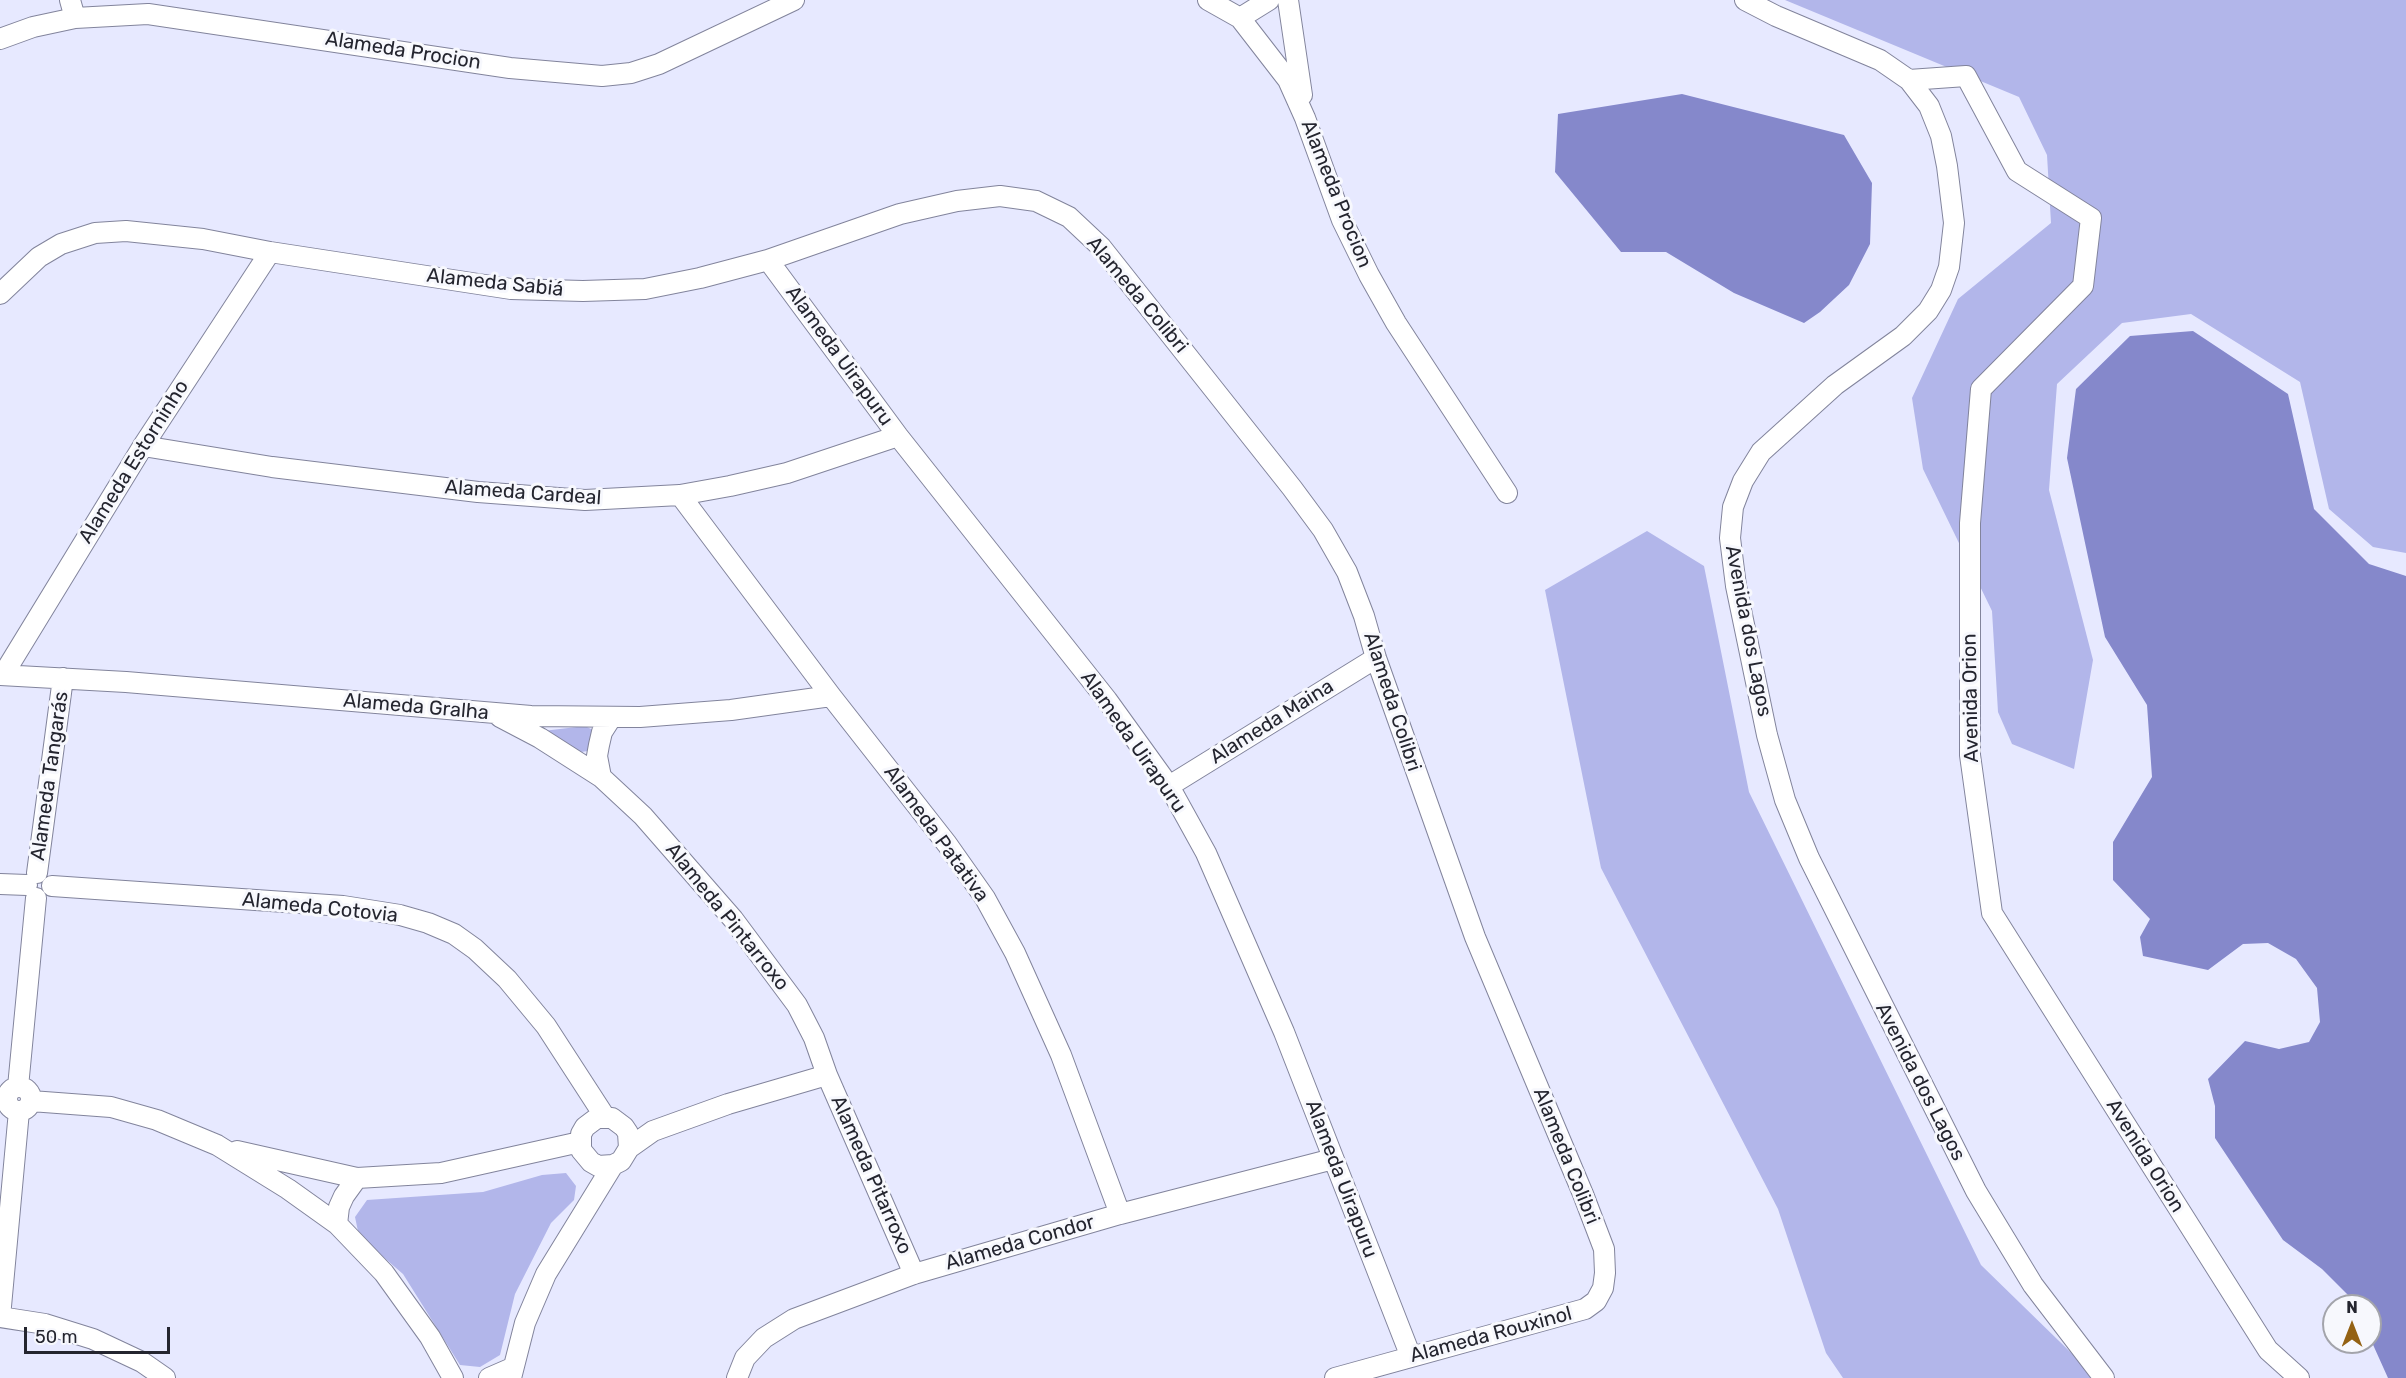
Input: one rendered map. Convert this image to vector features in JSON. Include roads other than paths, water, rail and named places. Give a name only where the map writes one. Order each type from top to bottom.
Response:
[{"type":"street","name":"Alameda Procion","points":[[1208,0],[1240,18],[1288,80],[1305,118],[1342,219],[1369,275],[1396,323],[1507,493]]},
{"type":"street","points":[[1240,18],[1269,0]]},
{"type":"street","points":[[1288,0],[1305,118]]},
{"type":"street","name":"Avenida dos Lagos","points":[[1745,0],[1776,16],[1880,60],[1909,80],[1929,106],[1941,136],[1954,223],[1949,267],[1941,290],[1928,310],[1903,336],[1835,385],[1761,452],[1743,481],[1733,507],[1730,538],[1736,586],[1767,735],[1785,800],[1809,858],[1976,1191],[2033,1285],[2104,1378]]},
{"type":"street","name":"Alameda Procion","points":[[0,39],[73,9],[189,18],[510,68],[602,76],[631,72],[659,64],[789,1]]},
{"type":"street","name":"Avenida Orion","points":[[1909,80],[1966,76],[2018,171],[2091,218],[2083,286],[1981,389],[1970,524],[1970,755],[1992,913],[2268,1350],[2299,1378]]},
{"type":"street","name":"Alameda Sabiá","points":[[0,294],[39,257],[61,244],[95,233],[126,231],[203,239],[270,252],[511,289],[583,291],[645,289],[700,278],[768,260],[900,214],[957,201],[1000,196],[1036,201]]},
{"type":"street","name":"Alameda Colibri","points":[[1036,201],[1069,217],[1101,247],[1298,496],[1323,530],[1347,572],[1475,937],[1584,1194],[1604,1249],[1603,1288]]},
{"type":"street","name":"Alameda Estorninho","points":[[1,675],[143,446],[270,252]]},
{"type":"street","name":"Alameda Uirapuru","points":[[768,260],[898,436],[1107,700],[1169,786],[1206,854],[1284,1032],[1411,1357]]},
{"type":"street","name":"Alameda Cardeal","points":[[143,446],[272,468],[478,492],[585,500],[680,495],[787,473],[898,436]]},
{"type":"street","name":"Alameda Patativa","points":[[680,495],[831,696],[947,844],[985,898],[1015,952],[1061,1055],[1120,1214]]},
{"type":"street","name":"Alameda Maina","points":[[1169,786],[1376,658]]},
{"type":"street","name":"Alameda Gralha","points":[[1,675],[531,716],[611,718],[731,710],[831,696]]},
{"type":"street","name":"Alameda Tangarás","points":[[0,1317],[15,1099],[63,678]]},
{"type":"street","name":"Alameda Pintarroxo","points":[[493,713],[540,738],[601,777],[643,816],[733,919],[797,1005],[814,1038],[827,1075]]},
{"type":"street","points":[[601,777],[597,756],[603,732],[611,718]]},
{"type":"street","name":"Alameda Cotovia","points":[[0,884],[343,906],[400,915],[428,923],[454,934],[475,949],[507,979],[546,1026],[605,1117]]},
{"type":"street","points":[[629,1148],[628,1133],[624,1127],[612,1118],[605,1117],[597,1118],[585,1127],[580,1142],[581,1150],[591,1162],[598,1166],[614,1165],[621,1161],[629,1148],[653,1131],[728,1104],[827,1075]]},
{"type":"street","name":"Alameda Pitarroxo","points":[[827,1075],[914,1274]]},
{"type":"street","points":[[15,1099],[111,1107],[157,1120],[217,1146],[288,1189],[337,1224],[384,1274],[430,1336],[454,1378]]},
{"type":"street","points":[[217,1146],[357,1178],[441,1173],[580,1142]]},
{"type":"street","name":"Alameda Condor","points":[[737,1378],[746,1358],[764,1338],[794,1318],[914,1274],[1120,1214],[1333,1159]]},
{"type":"street","points":[[489,1378],[511,1373],[525,1323],[546,1274],[614,1165]]},
{"type":"street","points":[[337,1224],[339,1207],[357,1178]]},
{"type":"street","name":"Alameda Rouxinol","points":[[1335,1378],[1585,1309],[1596,1301],[1603,1288]]},
{"type":"street","points":[[0,1317],[45,1324],[93,1340],[142,1362],[165,1378]]}]
